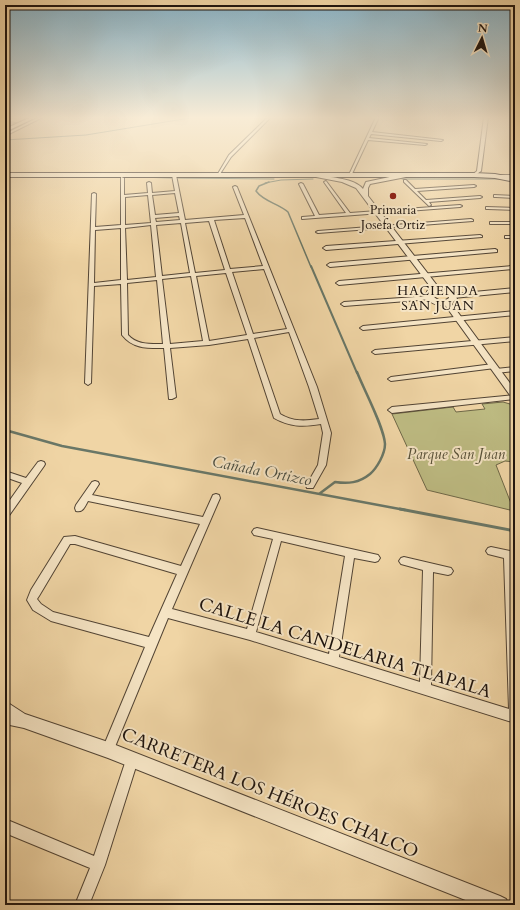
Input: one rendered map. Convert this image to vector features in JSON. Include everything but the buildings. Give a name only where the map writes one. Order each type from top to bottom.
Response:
[{"type":"main road","points":[[5,175],[368,176],[404,179],[474,175],[495,176],[515,180]]},
{"type":"street","points":[[217,176],[228,159]]},
{"type":"street","points":[[343,181],[349,176],[358,159]]},
{"type":"street","points":[[474,175],[479,171],[480,159]]},
{"type":"street","points":[[174,175],[206,342]]},
{"type":"street","points":[[368,176],[375,181]]},
{"type":"street","points":[[495,176],[515,176]]},
{"type":"street","points":[[319,177],[352,183],[361,181],[368,183],[375,181],[404,179],[432,208]]},
{"type":"street","points":[[122,178],[125,335],[131,341],[145,346],[167,347],[291,330]]},
{"type":"street","points":[[326,182],[349,215]]},
{"type":"street","points":[[149,183],[172,397]]},
{"type":"street","points":[[352,183],[366,195],[436,290]]},
{"type":"street","points":[[366,195],[368,183]]},
{"type":"street","points":[[301,184],[318,217]]},
{"type":"street","points":[[414,190],[474,186]]},
{"type":"street","points":[[235,187],[313,387],[327,433],[322,465],[310,486]]},
{"type":"street","points":[[123,196],[177,192]]},
{"type":"street","points":[[88,383],[94,194]]},
{"type":"street","points":[[496,196],[515,197]]},
{"type":"street","points":[[425,201],[480,197]]},
{"type":"street","points":[[304,218],[460,206]]},
{"type":"street","points":[[488,208],[515,209]]},
{"type":"street","points":[[153,217],[181,214]]},
{"type":"street","points":[[93,229],[246,216]]},
{"type":"street","points":[[211,219],[277,416],[287,423],[297,425],[323,421]]},
{"type":"street","points":[[318,232],[471,220]]},
{"type":"street","points":[[492,223],[515,223]]},
{"type":"street","points":[[326,248],[480,236]]},
{"type":"street","points":[[507,237],[515,238]]},
{"type":"street","points":[[330,265],[495,252]]},
{"type":"street","points":[[91,285],[266,267]]},
{"type":"street","points":[[339,283],[512,268]]},
{"type":"street","points":[[430,298],[429,294],[436,290],[448,292],[453,296],[515,290]]},
{"type":"street","points":[[344,304],[430,298],[435,302],[447,303],[454,300],[453,296]]},
{"type":"street","points":[[392,410],[515,397],[447,303]]},
{"type":"street","points":[[363,328],[515,313]]},
{"type":"street","points":[[375,352],[515,339]]},
{"type":"street","points":[[391,378],[495,369],[515,369]]},
{"type":"street","points":[[5,514],[41,464]]},
{"type":"street","points":[[5,474],[28,482]]},
{"type":"street","points":[[79,508],[95,484]]},
{"type":"street","points":[[86,497],[206,521]]},
{"type":"street","points":[[108,750],[152,643],[216,498]]},
{"type":"street","points":[[257,532],[375,558]]},
{"type":"street","points":[[250,635],[278,537]]},
{"type":"street","points":[[152,643],[51,616],[37,607],[32,600],[67,540],[75,540],[183,571]]},
{"type":"street","points":[[333,661],[350,552]]},
{"type":"street","points":[[490,552],[512,556],[515,717]]},
{"type":"street","points":[[404,561],[448,571]]},
{"type":"street","points":[[425,689],[428,567]]},
{"type":"street","name":"CALLE LA CANDELARIA TLAPALA","points":[[166,612],[250,635],[515,717]]},
{"type":"street","name":"CARRETERA LOS HÉROES CHALCO","points":[[5,708],[24,721]]},
{"type":"street","name":"CARRETERA LOS HÉROES CHALCO","points":[[5,717],[24,721],[108,750],[500,905]]},
{"type":"street","points":[[82,905],[98,865],[132,760]]},
{"type":"street","points":[[5,826],[98,865]]},
{"type":"green space","name":"Parque San Juan","points":[[503,402],[510,404],[515,410],[515,462],[505,461],[496,465],[514,511],[427,490],[392,414],[453,407],[456,412],[485,409],[482,404]]},
{"type":"waterway","points":[[137,177],[171,178]]},
{"type":"waterway","points":[[178,178],[274,179]]},
{"type":"waterway","points":[[268,182],[281,180],[313,179]]},
{"type":"waterway","points":[[402,179],[503,179]]},
{"type":"waterway","points":[[268,182],[259,186],[256,191],[263,198],[280,206],[288,212],[311,267]]},
{"type":"waterway","points":[[311,266],[357,373]]},
{"type":"waterway","points":[[319,494],[335,482],[353,482],[366,477],[375,468],[384,452],[385,444],[381,428],[357,372]]},
{"type":"waterway","name":"Cañada Ortizco","points":[[5,430],[62,446],[319,494]]},
{"type":"waterway","name":"Cañada Ortizco","points":[[319,494],[405,510]]},
{"type":"waterway","name":"Cañada Ortizco","points":[[400,509],[515,531]]},
{"type":"place","name":"Primaria Josefa Ortiz","points":[[393,196]]},
{"type":"district","name":"HACIENDA SAN JUAN","points":[[438,298]]}]
